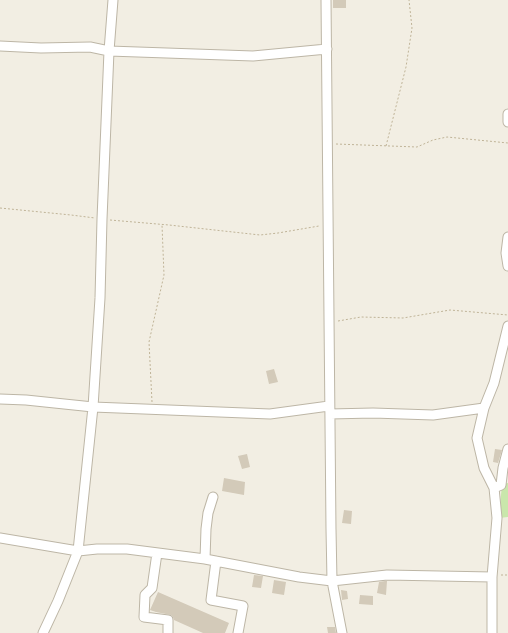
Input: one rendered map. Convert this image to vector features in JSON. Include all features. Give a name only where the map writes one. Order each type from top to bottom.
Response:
[{"type":"street","points":[[43,633],[58,601],[78,551],[93,407],[100,298],[102,219],[113,0]]},
{"type":"street","points":[[326,0],[332,581],[342,633]]},
{"type":"street","points":[[0,46],[41,48],[90,47],[110,51],[253,56],[327,49]]},
{"type":"street","points":[[508,114],[508,122]]},
{"type":"street","points":[[508,237],[506,253],[508,266]]},
{"type":"street","points":[[492,633],[492,576],[497,518],[494,488],[484,468],[477,438],[484,408],[494,383],[508,326]]},
{"type":"street","points":[[0,398],[93,407],[270,414],[330,410],[373,413],[433,414],[484,408]]},
{"type":"street","points":[[494,488],[501,484],[508,449]]},
{"type":"street","points":[[205,559],[206,528],[208,513],[213,497]]},
{"type":"street","points":[[0,538],[78,551],[97,549],[127,549],[156,552],[205,559],[299,577],[332,581],[387,575],[492,576]]},
{"type":"street","points":[[156,552],[152,588],[145,595],[144,617],[168,620],[168,633]]},
{"type":"street","points":[[216,561],[211,600],[243,606],[238,633]]},
{"type":"path","points":[[386,146],[406,68],[412,28],[409,0]]},
{"type":"path","points":[[328,143],[417,147],[433,140],[447,137],[508,143]]},
{"type":"path","points":[[0,208],[260,235],[328,225]]},
{"type":"path","points":[[152,409],[149,342],[164,275],[162,225]]},
{"type":"path","points":[[329,322],[361,317],[403,318],[450,310],[508,315]]},
{"type":"green space","points":[[508,483],[508,517],[499,518],[502,484]]},
{"type":"building","points":[[333,0],[346,0],[346,8],[333,8]]},
{"type":"building","points":[[274,369],[278,382],[269,384],[266,371]]},
{"type":"building","points":[[495,449],[502,450],[498,463],[493,462]]},
{"type":"building","points":[[247,454],[250,467],[242,469],[238,456]]},
{"type":"building","points":[[224,478],[245,482],[244,495],[222,491]]},
{"type":"building","points":[[344,510],[352,511],[351,524],[342,523]]},
{"type":"building","points":[[254,575],[263,576],[261,588],[252,587]]},
{"type":"building","points":[[274,580],[286,582],[284,595],[272,593]]},
{"type":"building","points":[[387,581],[386,595],[377,593],[379,582]]},
{"type":"building","points":[[341,590],[347,591],[348,599],[342,600]]},
{"type":"building","points":[[158,592],[229,623],[225,633],[203,633],[174,620],[171,615],[150,610]]},
{"type":"building","points":[[360,595],[373,596],[373,605],[359,604]]},
{"type":"building","points":[[327,627],[335,627],[336,633],[328,633]]}]
